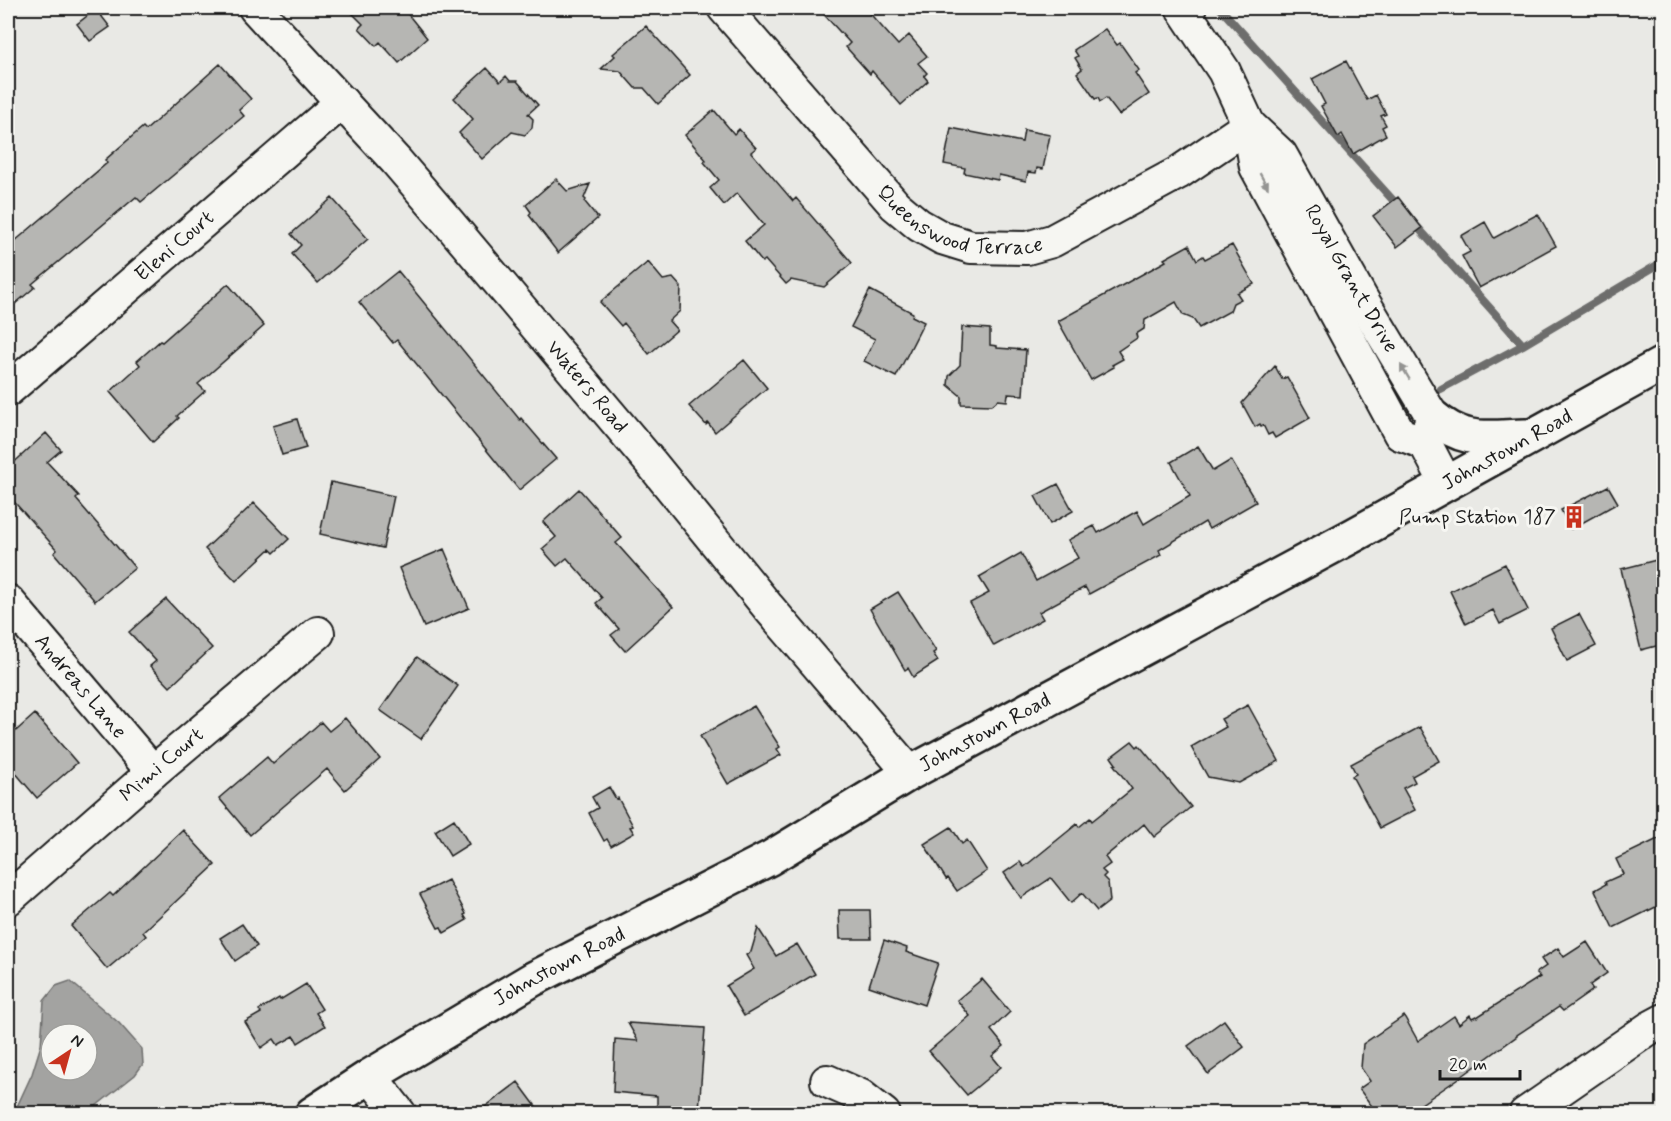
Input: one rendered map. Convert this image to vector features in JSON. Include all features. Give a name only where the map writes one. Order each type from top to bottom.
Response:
[{"type":"main road","name":"Johnstown Road","points":[[312,1113],[533,979],[770,858],[910,773],[1354,535],[1664,363]]},
{"type":"main road","points":[[1429,430],[1449,430],[1479,438],[1531,436]]},
{"type":"street","name":"Waters Road","points":[[255,8],[396,161],[561,355],[768,607],[910,773]]},
{"type":"street","name":"Queenswood Terrace","points":[[724,8],[896,205],[918,225],[942,238],[971,247],[1013,250],[1052,242],[1178,173],[1248,125]]},
{"type":"street","name":"Royal Grant Drive","points":[[1182,8],[1224,71],[1248,125],[1281,155],[1363,301],[1429,430],[1446,483]]},
{"type":"street","name":"Eleni Court","points":[[8,390],[342,102]]},
{"type":"street","name":"Andreas Lane","points":[[8,601],[153,772]]},
{"type":"street","name":"Mimi Court","points":[[8,899],[153,772],[318,633]]},
{"type":"street","points":[[1526,1113],[1664,1020]]},
{"type":"street","points":[[370,1076],[400,1113]]},
{"type":"street","points":[[827,1081],[861,1096],[884,1113]]},
{"type":"shaded area","points":[[70,981],[119,1023],[142,1049],[143,1064],[135,1075],[87,1113],[14,1113],[32,1074],[39,1051],[39,1082],[99,1082],[99,1022],[43,1022],[44,1001],[56,986]]},
{"type":"building","points":[[347,8],[403,8],[427,38],[399,63],[380,42],[376,46],[359,28],[363,24]]},
{"type":"building","points":[[818,8],[865,8],[898,45],[909,35],[927,56],[918,63],[927,73],[924,76],[928,81],[901,105],[872,71],[870,74],[846,47],[850,43]]},
{"type":"building","points":[[96,9],[110,27],[90,41],[77,24]]},
{"type":"building","points":[[646,26],[690,75],[658,104],[644,88],[635,88],[620,71],[601,69],[615,56],[613,54]]},
{"type":"building","points":[[1105,29],[1117,45],[1120,43],[1139,70],[1135,73],[1149,94],[1119,115],[1106,98],[1100,102],[1098,98],[1095,99],[1077,73],[1082,69],[1075,58],[1078,56],[1074,50]]},
{"type":"building","points":[[1346,61],[1367,100],[1376,95],[1386,114],[1381,116],[1386,125],[1382,127],[1386,135],[1353,154],[1342,134],[1338,137],[1321,106],[1325,104],[1312,79]]},
{"type":"building","points":[[220,64],[251,99],[239,110],[244,116],[141,202],[136,197],[32,284],[35,287],[8,310],[8,247],[107,163],[105,160],[143,127],[146,130]]},
{"type":"building","points":[[487,68],[500,82],[506,76],[510,81],[517,81],[538,105],[528,114],[533,119],[532,128],[525,135],[512,132],[482,159],[459,133],[473,119],[454,98]]},
{"type":"building","points":[[714,110],[734,134],[739,129],[756,148],[751,152],[793,201],[796,198],[852,263],[824,287],[791,280],[786,284],[765,260],[762,262],[745,241],[764,225],[737,193],[724,205],[710,188],[719,180],[685,135]]},
{"type":"building","points":[[951,128],[1022,142],[1024,130],[1050,135],[1043,169],[1037,168],[1036,173],[1028,172],[1026,181],[999,175],[998,180],[964,173],[965,168],[944,164]]},
{"type":"building","points":[[556,179],[567,191],[590,184],[584,198],[598,218],[558,253],[529,215],[531,212],[526,205]]},
{"type":"building","points":[[1398,197],[1422,228],[1397,247],[1373,216]]},
{"type":"building","points":[[332,198],[368,239],[318,283],[292,254],[301,245],[291,234]]},
{"type":"building","points":[[1538,214],[1556,246],[1479,288],[1462,256],[1470,252],[1461,236],[1485,222],[1494,238]]},
{"type":"building","points":[[1189,245],[1197,260],[1203,256],[1205,259],[1232,245],[1254,284],[1237,293],[1241,299],[1233,303],[1230,311],[1199,328],[1193,319],[1183,315],[1176,302],[1145,320],[1144,329],[1136,334],[1137,338],[1118,351],[1123,359],[1091,380],[1058,321],[1166,261],[1164,259]]},
{"type":"building","points":[[648,262],[663,280],[673,278],[681,287],[680,311],[669,321],[677,330],[649,354],[624,323],[621,326],[600,302]]},
{"type":"building","points":[[398,271],[520,420],[521,418],[556,459],[519,490],[397,340],[393,343],[359,302]]},
{"type":"building","points":[[228,284],[264,326],[198,384],[205,391],[153,442],[110,392],[140,365],[137,361]]},
{"type":"building","points":[[870,290],[913,313],[912,316],[924,322],[896,377],[864,361],[875,339],[851,327]]},
{"type":"building","points":[[962,327],[990,329],[990,345],[997,346],[997,348],[1026,350],[1023,395],[1008,394],[1007,401],[998,400],[992,405],[961,404],[961,396],[948,385],[949,376],[960,365]]},
{"type":"building","points":[[744,360],[767,388],[715,432],[689,406]]},
{"type":"building","points":[[1275,366],[1282,379],[1287,377],[1310,418],[1275,438],[1272,433],[1268,435],[1263,425],[1255,427],[1242,403]]},
{"type":"building","points":[[297,419],[306,448],[282,455],[273,426]]},
{"type":"building","points":[[46,433],[61,450],[47,462],[79,496],[76,499],[135,568],[95,601],[54,553],[57,550],[8,495],[8,468]]},
{"type":"building","points":[[1198,446],[1213,471],[1231,460],[1256,502],[1209,529],[1205,522],[1159,550],[1161,555],[1089,594],[1085,587],[1039,612],[1043,619],[994,646],[970,603],[989,593],[979,577],[1021,553],[1036,581],[1078,558],[1068,540],[1094,526],[1098,533],[1137,511],[1144,524],[1190,496],[1171,462]]},
{"type":"building","points":[[331,482],[394,496],[383,548],[320,534]]},
{"type":"building","points":[[1058,484],[1073,511],[1050,524],[1035,496]]},
{"type":"building","points":[[1608,486],[1618,503],[1571,529],[1561,510]]},
{"type":"building","points":[[579,489],[622,538],[616,543],[673,607],[625,651],[611,635],[619,629],[596,603],[602,598],[567,558],[557,566],[542,549],[556,537],[543,522]]},
{"type":"building","points":[[254,503],[289,539],[274,553],[270,549],[236,581],[205,549]]},
{"type":"building","points":[[444,549],[469,608],[424,627],[399,568]]},
{"type":"building","points":[[1664,558],[1664,644],[1641,650],[1621,569]]},
{"type":"building","points":[[1505,564],[1528,610],[1500,624],[1493,610],[1466,624],[1450,591]]},
{"type":"building","points":[[898,592],[936,651],[933,653],[938,661],[913,677],[908,668],[905,670],[870,609]]},
{"type":"building","points":[[166,599],[212,648],[170,687],[150,666],[156,661],[129,632]]},
{"type":"building","points":[[1579,614],[1596,646],[1567,661],[1551,628]]},
{"type":"building","points":[[417,657],[458,686],[421,739],[380,710]]},
{"type":"building","points":[[1248,705],[1279,761],[1239,783],[1208,777],[1191,747],[1226,727],[1221,719]]},
{"type":"building","points":[[754,706],[780,747],[777,749],[781,755],[728,784],[700,736]]},
{"type":"building","points":[[35,714],[77,763],[37,798],[8,764],[8,738]]},
{"type":"building","points":[[345,718],[380,759],[345,790],[327,769],[250,835],[219,798],[267,757],[273,764],[321,722],[329,731]]},
{"type":"building","points":[[1420,727],[1439,761],[1412,776],[1415,782],[1403,788],[1415,810],[1380,828],[1352,776],[1356,774],[1351,764]]},
{"type":"building","points":[[1132,741],[1137,747],[1139,745],[1191,807],[1154,837],[1144,824],[1105,857],[1110,864],[1102,870],[1106,874],[1103,877],[1108,882],[1110,901],[1097,911],[1082,893],[1071,903],[1051,878],[1021,898],[1004,873],[1020,862],[1024,867],[1077,824],[1079,827],[1090,818],[1092,821],[1132,789],[1114,765],[1116,764],[1111,757]]},
{"type":"building","points":[[609,787],[616,799],[618,798],[633,826],[630,827],[634,833],[611,846],[607,839],[604,841],[589,813],[598,808],[592,797]]},
{"type":"building","points":[[454,819],[469,844],[450,856],[435,831]]},
{"type":"building","points":[[951,827],[962,844],[967,840],[987,871],[957,891],[948,878],[946,879],[924,844]]},
{"type":"building","points":[[183,830],[215,865],[143,932],[146,936],[107,969],[71,926],[110,893],[113,896]]},
{"type":"building","points":[[1664,836],[1664,903],[1613,928],[1595,890],[1606,884],[1605,882],[1623,874],[1616,859]]},
{"type":"building","points":[[448,880],[467,920],[444,933],[441,927],[438,928],[420,894]]},
{"type":"building","points":[[839,910],[870,910],[871,939],[840,939]]},
{"type":"building","points":[[242,924],[257,946],[235,961],[220,938]]},
{"type":"building","points":[[758,928],[776,956],[797,944],[815,974],[744,1016],[726,986],[754,969],[746,955],[751,952]]},
{"type":"building","points":[[884,940],[907,948],[906,952],[938,963],[924,1005],[869,986]]},
{"type":"building","points":[[1587,942],[1607,973],[1590,985],[1593,990],[1563,1011],[1559,1007],[1408,1113],[1377,1113],[1359,1089],[1370,1081],[1361,1068],[1363,1044],[1404,1016],[1418,1041],[1454,1016],[1459,1024],[1470,1015],[1472,1018],[1477,1017],[1540,977],[1536,973],[1546,966],[1541,959],[1558,948],[1564,957]]},
{"type":"building","points":[[982,979],[1010,1012],[991,1030],[1004,1046],[992,1056],[1001,1067],[967,1095],[929,1051],[970,1016],[957,1000]]},
{"type":"building","points":[[306,984],[322,1009],[316,1013],[325,1026],[298,1043],[294,1036],[278,1045],[274,1039],[261,1048],[245,1022],[261,1013],[259,1010]]},
{"type":"building","points":[[1224,1020],[1244,1047],[1208,1074],[1188,1046]]},
{"type":"building","points":[[628,1023],[705,1028],[699,1110],[657,1107],[657,1096],[613,1092],[615,1039],[638,1041]]},
{"type":"building","points":[[518,1082],[541,1113],[477,1113]]},
{"type":"waterway","points":[[1220,8],[1400,208]]},
{"type":"waterway","points":[[1413,222],[1523,345]]},
{"type":"waterway","points":[[1441,389],[1523,345],[1664,261]]},
{"type":"place","name":"Pump Station 187","points":[[1574,517]]}]
